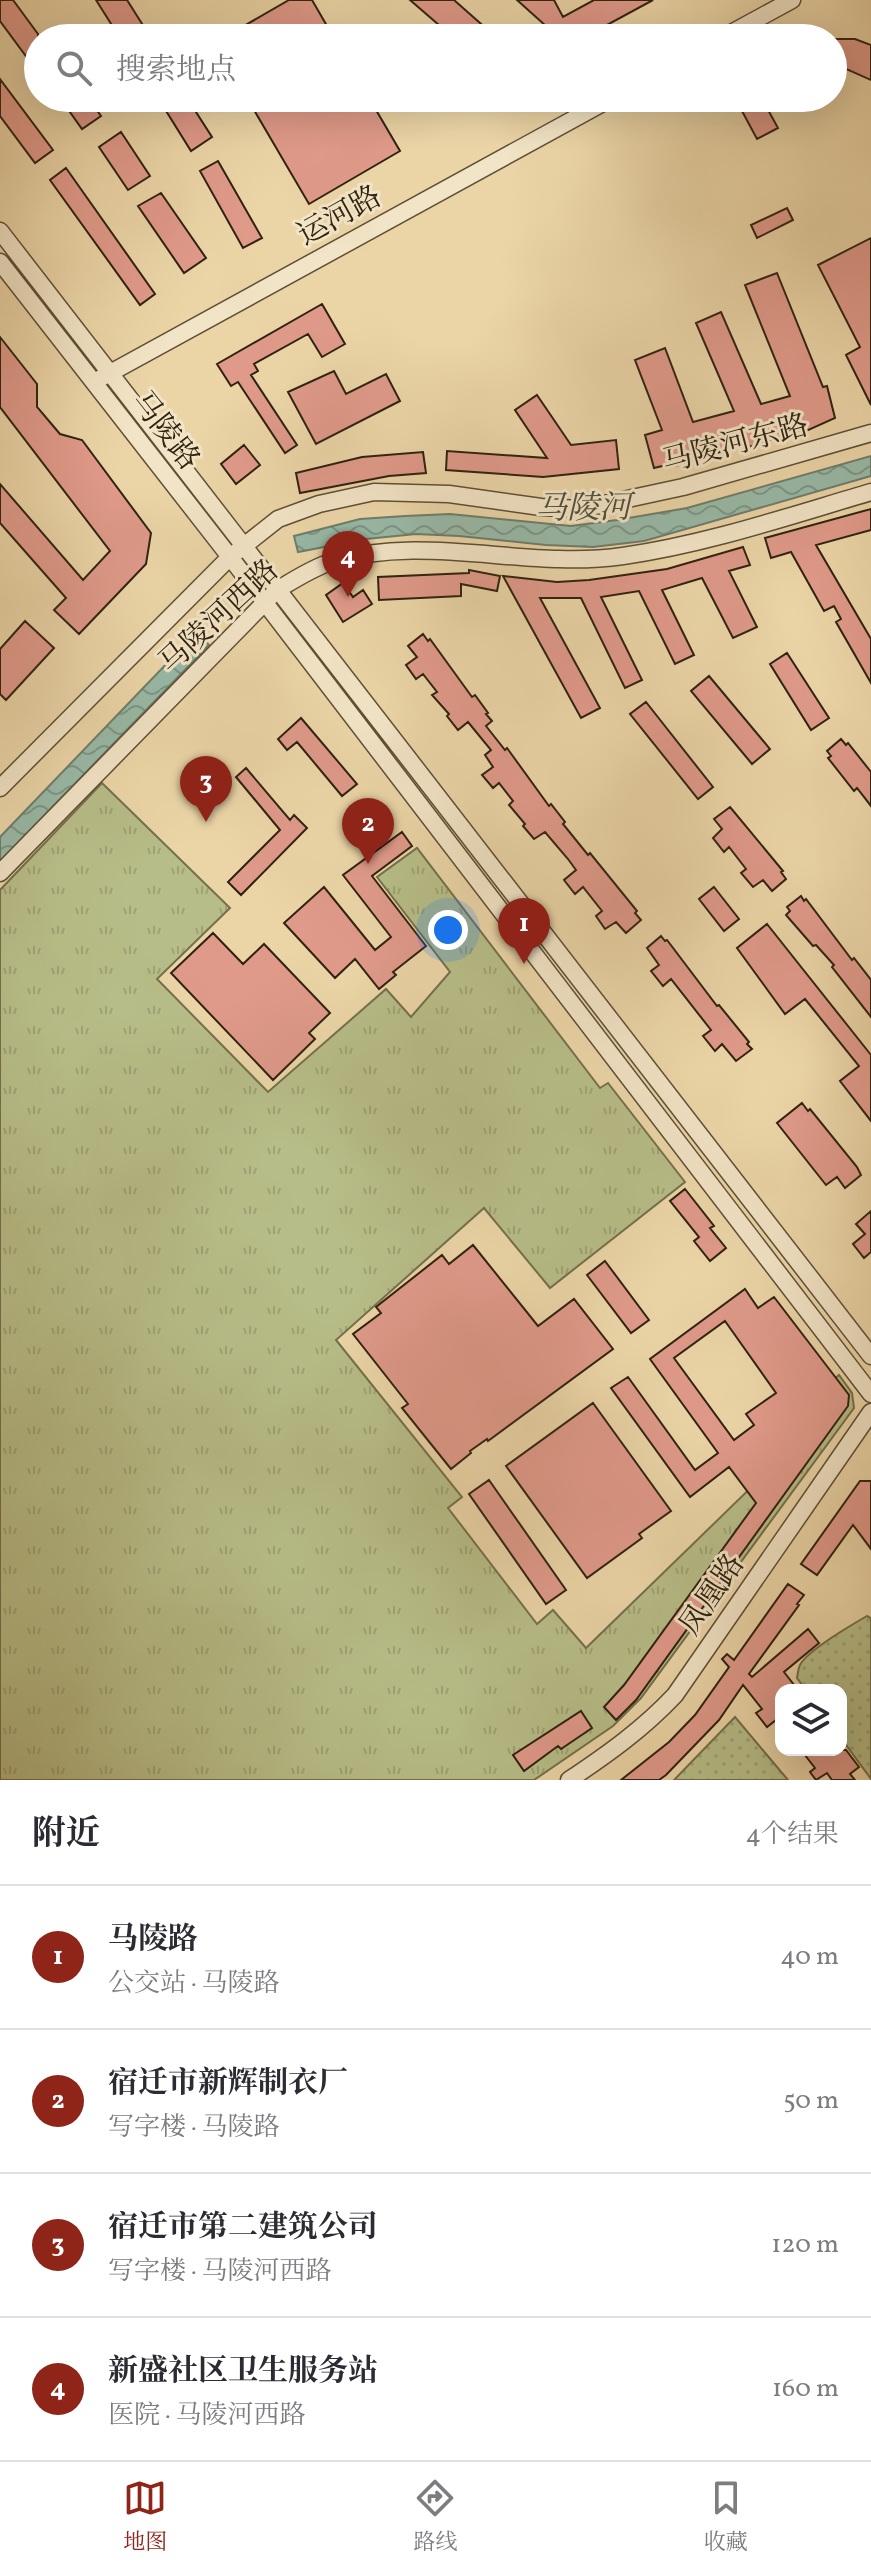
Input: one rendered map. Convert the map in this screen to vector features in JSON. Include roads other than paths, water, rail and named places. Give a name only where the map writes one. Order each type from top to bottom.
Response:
[{"type":"street","points":[[748,24],[792,0]]},
{"type":"street","name":"运河路","points":[[94,382],[586,112]]},
{"type":"street","name":"马陵路","points":[[0,231],[110,373],[236,551],[264,602],[871,1394]]},
{"type":"street","name":"马陵路","points":[[0,262],[94,382],[236,551],[277,590],[871,1356]]},
{"type":"street","name":"马陵河东路","points":[[236,551],[278,519],[319,504],[374,492],[449,494],[541,507],[581,509],[683,487],[871,433]]},
{"type":"street","name":"马陵河西路","points":[[0,873],[264,602],[277,590],[330,562],[378,553],[470,552],[581,559],[622,556],[747,528],[871,492]]},
{"type":"street","points":[[0,788],[236,551]]},
{"type":"street","name":"凤凰路","points":[[569,1780],[626,1741],[652,1720],[675,1695],[871,1412]]},
{"type":"water","points":[[871,456],[871,476],[644,541],[593,547],[416,534],[366,539],[298,552],[294,536],[360,519],[405,516],[450,514],[571,526],[617,520],[687,508]]},
{"type":"water","points":[[197,632],[209,645],[0,861],[0,837]]},
{"type":"place","name":"新盛社区卫生服务站","points":[[348,597]]},
{"type":"place","name":"宿迁市第二建筑公司","points":[[206,822]]},
{"type":"place","name":"宿迁市新辉制衣厂","points":[[368,864]]},
{"type":"place","name":"马陵路","points":[[524,964]]},
{"type":"water label","name":"马陵河","points":[[583,507]]}]
